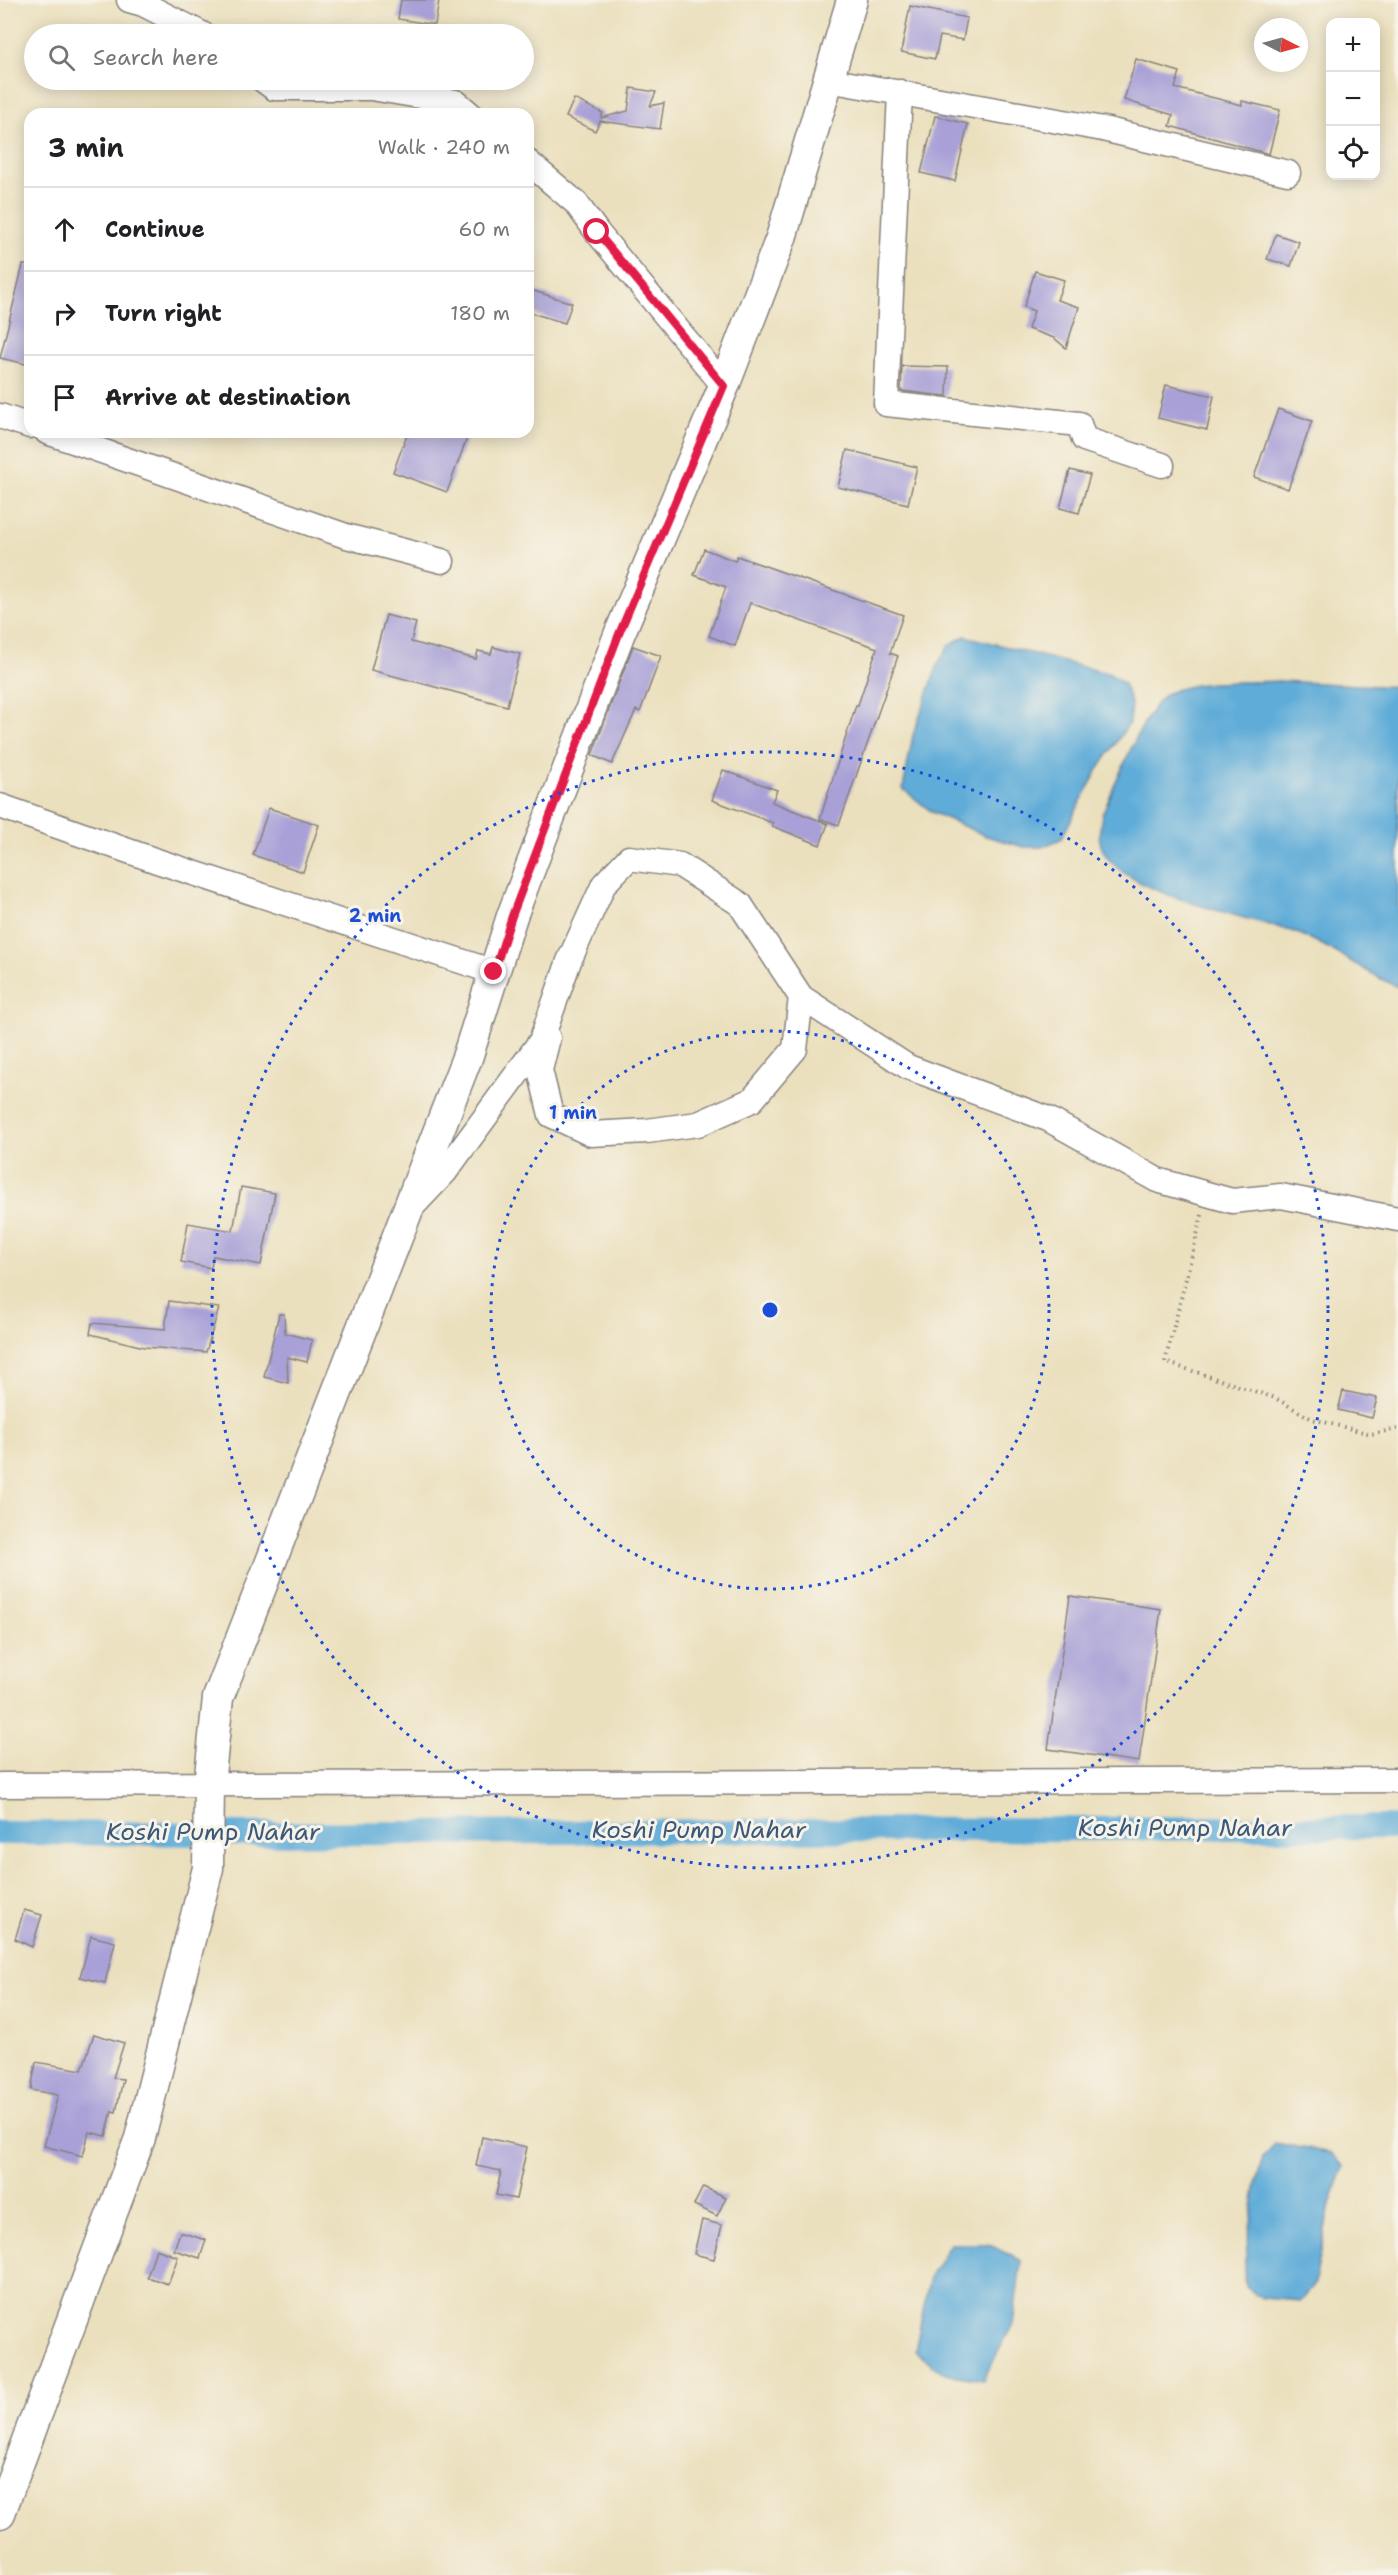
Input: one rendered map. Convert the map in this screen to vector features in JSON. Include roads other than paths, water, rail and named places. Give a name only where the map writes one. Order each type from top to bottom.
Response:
[{"type":"street","points":[[129,0],[143,4],[182,24]]},
{"type":"street","points":[[0,2513],[140,2138],[208,1868],[209,1785],[218,1698],[468,1055],[512,916],[619,634],[724,386],[781,238],[852,0]]},
{"type":"street","points":[[828,80],[1103,129],[1288,173]]},
{"type":"street","points":[[383,90],[456,102],[463,108]]},
{"type":"street","points":[[900,92],[886,404],[1079,424],[1084,439],[1162,465]]},
{"type":"street","points":[[534,167],[576,203],[597,232],[724,386]]},
{"type":"street","points":[[0,416],[24,424]]},
{"type":"street","points":[[64,438],[346,536],[442,561]]},
{"type":"street","points":[[0,806],[157,861],[494,972]]},
{"type":"street","points":[[406,1215],[445,1172],[541,1041],[569,961],[604,884],[629,858],[680,865],[740,904],[801,997],[908,1067],[1048,1119],[1157,1180],[1232,1201],[1281,1196],[1398,1219]]},
{"type":"street","points":[[569,961],[540,1070],[552,1115],[591,1134],[698,1124],[752,1100],[795,1049],[801,997]]},
{"type":"street","points":[[0,1785],[1398,1780]]},
{"type":"water","points":[[965,636],[1110,674],[1124,684],[1131,703],[1129,723],[1097,771],[1061,839],[1042,847],[1024,847],[986,836],[932,812],[903,789],[913,735],[938,664],[949,645]]},
{"type":"water","points":[[1278,681],[1398,687],[1398,987],[1310,938],[1191,903],[1136,880],[1116,866],[1101,846],[1102,815],[1131,748],[1150,713],[1160,700],[1168,693],[1194,686],[1222,682]]},
{"type":"water","points":[[1274,2143],[1331,2153],[1344,2167],[1330,2204],[1314,2286],[1301,2301],[1262,2298],[1246,2287],[1244,2268],[1258,2175],[1263,2157]]},
{"type":"water","points":[[950,2244],[988,2244],[1021,2261],[1013,2324],[983,2380],[945,2374],[915,2351],[930,2276]]},
{"type":"waterway","name":"Koshi Pump Nahar","points":[[0,1833],[239,1834],[1398,1827]]}]
